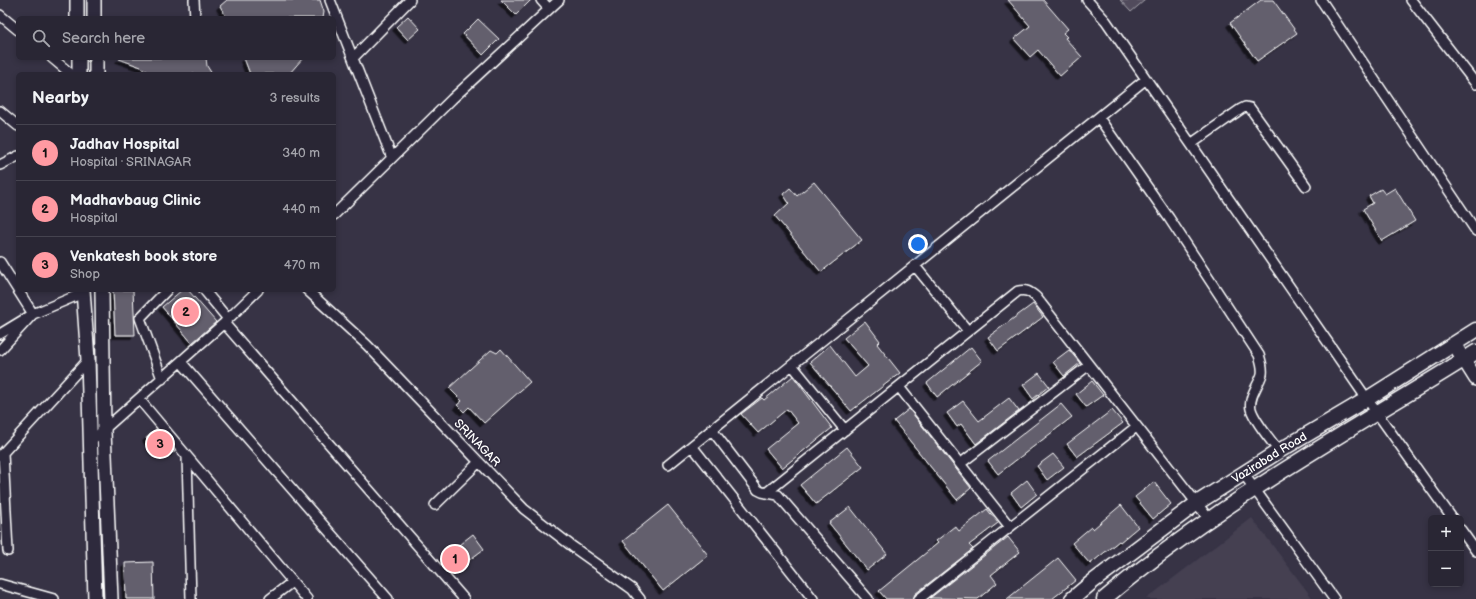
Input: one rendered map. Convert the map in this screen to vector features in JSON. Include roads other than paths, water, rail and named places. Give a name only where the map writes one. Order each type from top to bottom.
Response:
[{"type":"main road","points":[[77,0],[77,16]]},
{"type":"main road","points":[[94,0],[94,16]]},
{"type":"main road","points":[[79,60],[79,72]]},
{"type":"main road","points":[[96,60],[96,72]]},
{"type":"main road","points":[[83,292],[88,360],[95,599]]},
{"type":"main road","points":[[102,292],[104,431],[111,599]]},
{"type":"main road","points":[[1465,337],[1473,355],[1476,379]]},
{"type":"main road","name":"Vazirabad Road","points":[[1072,599],[1197,503],[1278,451],[1367,399],[1465,337]]},
{"type":"main road","name":"Vazirabad Road","points":[[1104,599],[1140,569],[1209,519],[1377,412],[1473,355]]},
{"type":"street","points":[[194,0],[195,16]]},
{"type":"street","points":[[330,0],[392,158]]},
{"type":"street","points":[[353,58],[410,0]]},
{"type":"street","points":[[541,0],[550,9]]},
{"type":"street","points":[[336,213],[452,99],[559,0]]},
{"type":"street","points":[[1087,0],[1106,20],[1367,399],[1450,515]]},
{"type":"street","points":[[1321,0],[1476,231]]},
{"type":"street","points":[[1411,0],[1476,84]]},
{"type":"street","points":[[0,15],[16,28]]},
{"type":"street","points":[[54,60],[69,72]]},
{"type":"street","points":[[668,465],[1146,79]]},
{"type":"street","points":[[1191,144],[1241,109],[1245,107],[1250,108],[1306,186]]},
{"type":"street","points":[[0,111],[16,124]]},
{"type":"street","points":[[1098,118],[1169,218],[1259,356],[1262,366],[1262,373],[1251,400],[1251,410],[1254,417],[1278,451]]},
{"type":"street","points":[[0,165],[16,157]]},
{"type":"street","points":[[0,262],[16,287]]},
{"type":"street","points":[[915,266],[968,332]]},
{"type":"street","points":[[766,493],[1018,291],[1023,290],[1036,297],[1209,519]]},
{"type":"street","points":[[19,292],[33,314]]},
{"type":"street","points":[[0,334],[33,314],[83,292]]},
{"type":"street","points":[[162,378],[140,318],[165,292]]},
{"type":"street","points":[[205,292],[226,321],[464,599]]},
{"type":"street","points":[[91,442],[181,362],[256,292]]},
{"type":"street","name":"SRINAGAR","points":[[309,292],[367,345],[524,509],[573,547],[632,589],[640,599]]},
{"type":"street","points":[[0,350],[33,314]]},
{"type":"street","points":[[8,551],[2,455],[88,360]]},
{"type":"street","points":[[181,362],[388,599]]},
{"type":"street","points":[[960,464],[1088,365]]},
{"type":"street","points":[[792,366],[845,430]]},
{"type":"street","points":[[899,386],[1010,527]]},
{"type":"street","points":[[139,399],[306,599]]},
{"type":"street","points":[[919,599],[1136,427]]},
{"type":"street","points":[[712,430],[758,490],[778,495],[868,599]]},
{"type":"street","points":[[692,446],[813,599]]},
{"type":"street","points":[[187,457],[191,599]]},
{"type":"street","points":[[435,504],[479,462]]},
{"type":"street","points":[[1243,473],[1334,599]]},
{"type":"street","points":[[1464,534],[1476,551]]},
{"type":"street","points":[[270,599],[292,582]]},
{"type":"street","points":[[0,584],[54,599]]},
{"type":"place","name":"Madhavbaug Clinic","points":[[186,312]]},
{"type":"place","name":"Venkatesh book store","points":[[160,444]]},
{"type":"place","name":"Jadhav Hospital","points":[[455,559]]}]
